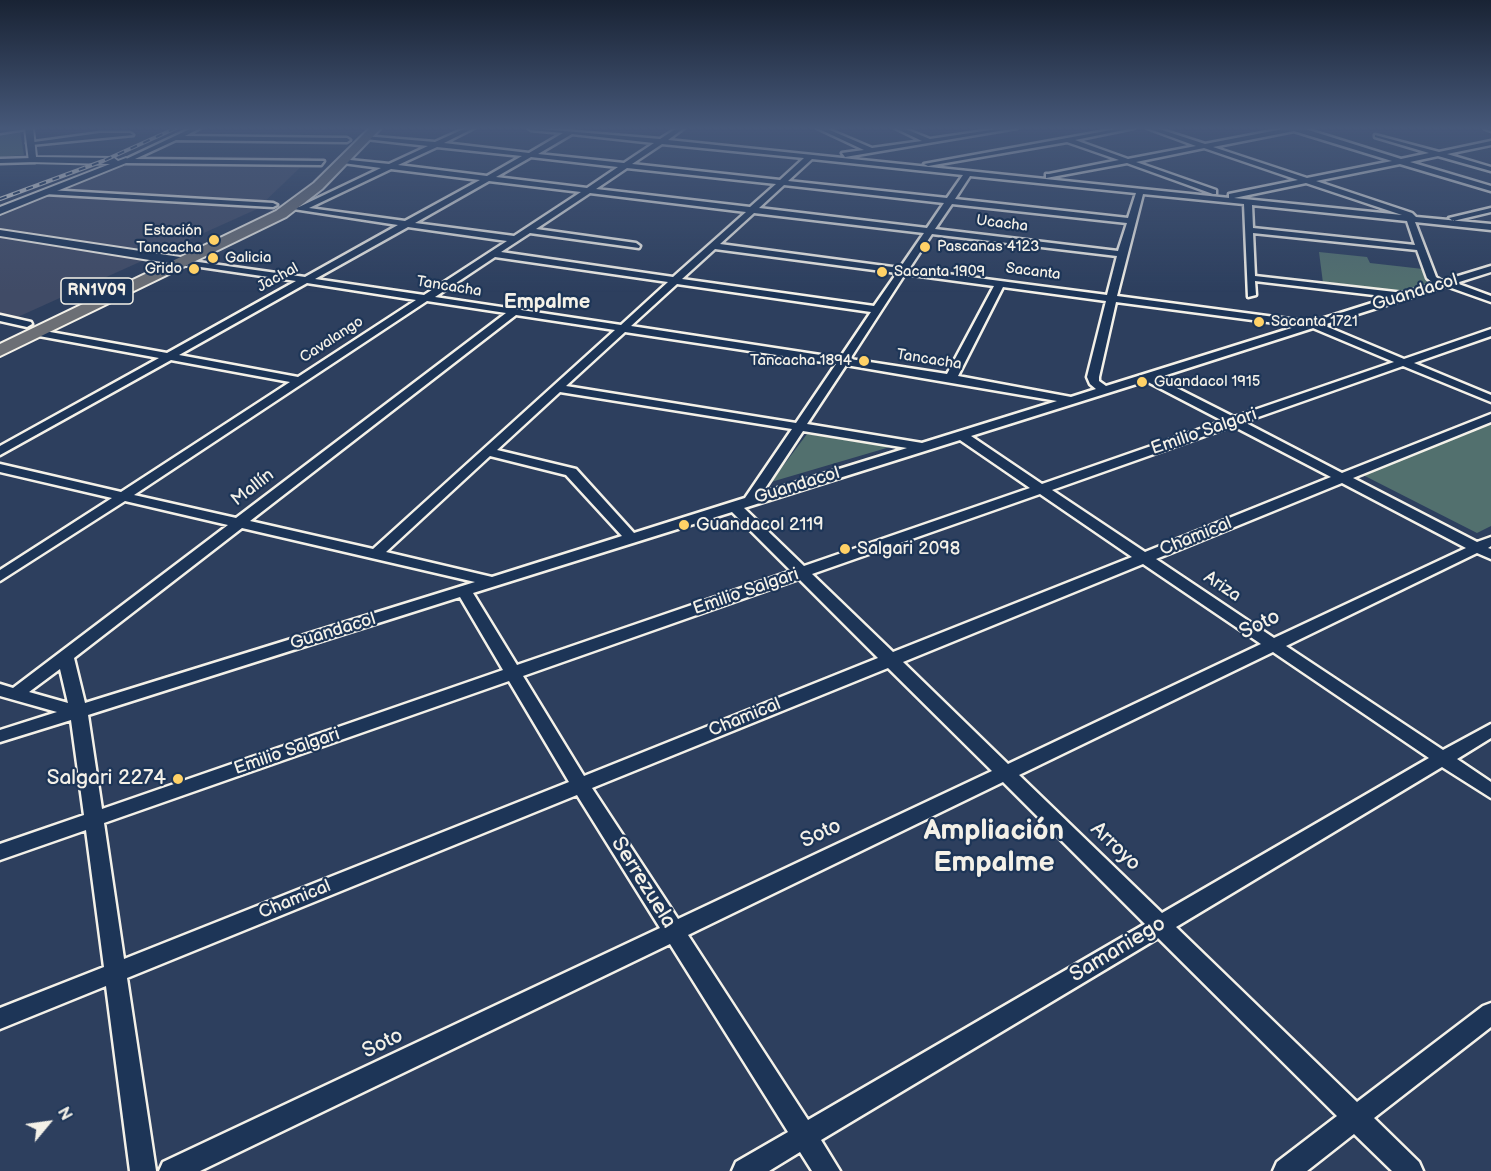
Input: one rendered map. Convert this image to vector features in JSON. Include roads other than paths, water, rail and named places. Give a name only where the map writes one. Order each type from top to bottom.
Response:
[{"type":"main road","name":"RN1V09","points":[[0,351],[33,328],[253,217],[302,183]]},
{"type":"main road","name":"RN1V09","points":[[0,336],[33,328],[187,262],[296,208],[321,183]]},
{"type":"street","points":[[0,211],[72,183]]},
{"type":"street","points":[[296,208],[352,183]]},
{"type":"street","name":"Jachal","points":[[0,451],[480,183]]},
{"type":"street","name":"Ucacha","points":[[527,183],[1122,254]]},
{"type":"street","name":"Cavalango","points":[[0,577],[599,183]]},
{"type":"street","points":[[779,183],[1131,221]]},
{"type":"street","points":[[376,554],[782,183]]},
{"type":"street","points":[[742,504],[800,427],[962,183]]},
{"type":"street","points":[[1060,183],[1491,227]]},
{"type":"street","points":[[1185,183],[1226,198],[1302,183]]},
{"type":"street","points":[[1315,183],[1409,215],[1432,278],[1491,299]]},
{"type":"street","points":[[1470,183],[1491,189]]},
{"type":"street","points":[[1105,390],[1094,382],[1093,377],[1122,254],[1140,190]]},
{"type":"street","points":[[48,192],[273,205]]},
{"type":"street","points":[[1248,202],[1251,295]]},
{"type":"street","points":[[296,208],[514,239]]},
{"type":"street","points":[[1449,222],[1454,218],[1491,210]]},
{"type":"street","points":[[528,230],[636,246]]},
{"type":"street","points":[[1249,230],[1420,248]]},
{"type":"street","name":"Tancacha","points":[[0,233],[951,378],[1071,400]]},
{"type":"street","name":"Sacanta","points":[[713,246],[1314,325]]},
{"type":"street","points":[[493,254],[878,309]]},
{"type":"street","name":"Guandacol","points":[[0,736],[1491,269]]},
{"type":"street","points":[[1251,278],[1406,296]]},
{"type":"street","points":[[951,378],[1000,283]]},
{"type":"street","name":"Mallín","points":[[8,692],[65,656],[514,312]]},
{"type":"street","points":[[0,318],[33,328],[168,357],[298,380]]},
{"type":"street","points":[[1314,325],[1491,399]]},
{"type":"street","name":"Emilio Salgari","points":[[0,852],[1491,332]]},
{"type":"street","points":[[1147,377],[1343,478],[1486,548]]},
{"type":"street","points":[[558,388],[924,447]]},
{"type":"street","name":"Chamical","points":[[0,1018],[1491,418]]},
{"type":"street","name":"Ariza","points":[[961,435],[1491,791]]},
{"type":"street","points":[[488,452],[571,472],[632,539]]},
{"type":"street","points":[[0,468],[493,582]]},
{"type":"street","name":"Arroyo","points":[[742,504],[801,572],[1410,1171]]},
{"type":"street","name":"Soto","points":[[172,1171],[1274,645],[1486,548]]},
{"type":"street","name":"Serrezuela","points":[[464,591],[580,785],[827,1171]]},
{"type":"street","points":[[65,656],[79,711],[143,1171]]},
{"type":"street","points":[[8,692],[79,711]]},
{"type":"street","name":"Samaniego","points":[[745,1171],[1491,730]]},
{"type":"street","points":[[1286,1171],[1491,1013]]},
{"type":"railway","points":[[0,199],[44,183]]},
{"type":"place","name":"Estación Tancacha","points":[[214,240]]},
{"type":"place","name":"Pascanas 4123","points":[[925,247]]},
{"type":"place","name":"Galicia","points":[[213,258]]},
{"type":"place","name":"Grido","points":[[194,269]]},
{"type":"place","name":"Sacanta 1909","points":[[882,272]]},
{"type":"place","name":"Sacanta 1721","points":[[1259,322]]},
{"type":"place","name":"Tancacha 1894","points":[[864,361]]},
{"type":"place","name":"Guandacol 1915","points":[[1142,382]]},
{"type":"place","name":"Guandacol 2119","points":[[684,525]]},
{"type":"place","name":"Salgari 2098","points":[[845,549]]},
{"type":"place","name":"Salgari 2274","points":[[178,779]]},
{"type":"district","name":"Empalme","points":[[547,303]]},
{"type":"district","name":"Ampliación Empalme","points":[[994,848]]}]
